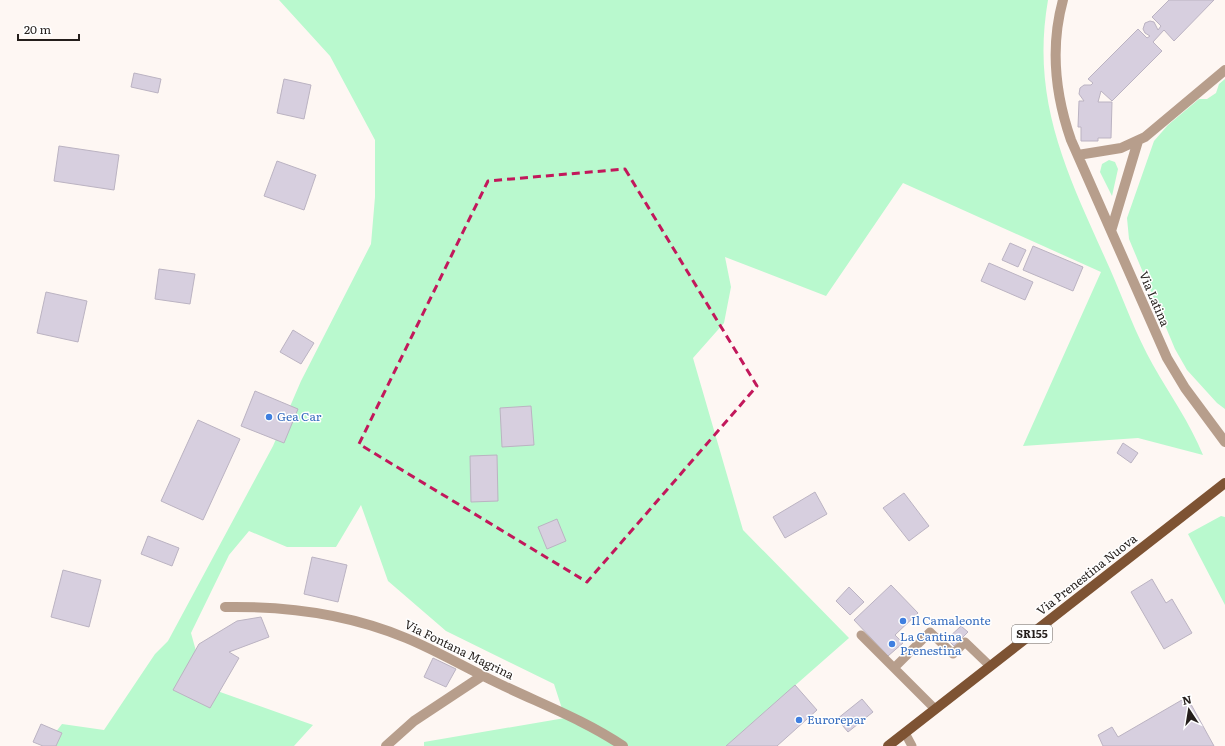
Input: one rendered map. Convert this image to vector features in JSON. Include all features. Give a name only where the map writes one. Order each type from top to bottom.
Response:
[{"type":"main road","name":"Via Prenestina Nuova","points":[[888,746],[1225,483]]},
{"type":"street","name":"Via Latina","points":[[1064,0],[1056,35],[1057,78],[1063,115],[1078,155],[1167,358],[1193,400],[1225,442]]},
{"type":"street","points":[[1078,155],[1113,150],[1138,141],[1154,130],[1225,70]]},
{"type":"street","points":[[1112,231],[1138,141]]},
{"type":"street","name":"Via Fontana Magrina","points":[[225,607],[282,609],[323,614],[362,622],[421,644],[482,676],[585,724],[623,746]]},
{"type":"street","points":[[386,746],[414,721],[482,676]]},
{"type":"lane","points":[[894,668],[930,632],[953,654],[966,642],[990,666]]},
{"type":"lane","points":[[861,635],[935,709]]},
{"type":"lane","points":[[905,733],[912,746]]},
{"type":"highlighted area","points":[[625,169],[757,386],[587,582],[359,444],[488,181]]},
{"type":"green space","points":[[279,0],[1048,0],[1044,37],[1044,73],[1049,106],[1057,139],[1080,203],[1141,342],[1186,420],[1203,455],[1138,438],[1023,446],[1101,272],[903,183],[826,296],[725,257],[731,287],[724,323],[693,358],[743,530],[849,638],[726,746],[424,746],[424,742],[565,718],[554,684],[446,631],[388,581],[361,505],[336,547],[287,547],[249,531],[229,555],[191,633],[206,687],[313,725],[294,746],[45,746],[62,724],[104,730],[155,654],[168,641],[273,446],[301,381],[371,244],[375,197],[375,140],[330,56]]},
{"type":"green space","points":[[1225,79],[1225,409],[1217,403],[1187,370],[1175,349],[1129,239],[1127,218],[1154,141],[1168,125],[1199,99],[1207,99],[1216,93],[1219,84]]},
{"type":"green space","points":[[1109,160],[1115,162],[1118,169],[1112,196],[1100,172],[1102,164]]},
{"type":"green space","points":[[1221,516],[1225,517],[1225,605],[1188,534]]},
{"type":"building","points":[[1169,0],[1214,0],[1174,41],[1164,30],[1153,42],[1162,51],[1112,101],[1101,91],[1098,102],[1112,102],[1111,138],[1098,138],[1098,141],[1081,141],[1081,127],[1078,127],[1079,101],[1084,101],[1079,94],[1080,88],[1084,85],[1091,85],[1093,83],[1088,79],[1138,29],[1147,38],[1150,36],[1145,33],[1143,29],[1145,23],[1150,21],[1154,22],[1158,30],[1161,26],[1152,17]]},
{"type":"building","points":[[134,73],[161,79],[158,93],[131,87]]},
{"type":"building","points":[[284,79],[311,85],[304,119],[277,113]]},
{"type":"building","points":[[59,146],[119,155],[114,190],[54,181]]},
{"type":"building","points":[[277,161],[316,175],[304,210],[264,196]]},
{"type":"building","points":[[1010,243],[1026,250],[1018,267],[1002,260]]},
{"type":"building","points":[[1033,246],[1083,267],[1073,291],[1023,270]]},
{"type":"building","points":[[989,263],[1033,282],[1025,300],[981,281]]},
{"type":"building","points":[[159,269],[195,274],[190,304],[155,299]]},
{"type":"building","points":[[46,292],[87,301],[78,342],[37,333]]},
{"type":"building","points":[[293,330],[314,343],[301,364],[280,352]]},
{"type":"building","name":"Gea Car","points":[[255,391],[298,409],[284,443],[241,426]]},
{"type":"building","points":[[531,406],[534,445],[502,447],[500,408]]},
{"type":"building","points":[[198,420],[240,439],[203,520],[161,501]]},
{"type":"building","points":[[1123,443],[1138,453],[1131,463],[1117,453]]},
{"type":"building","points":[[497,455],[498,501],[471,502],[470,456]]},
{"type":"building","points":[[815,492],[827,514],[785,538],[773,517]]},
{"type":"building","points":[[904,493],[929,526],[909,541],[883,508]]},
{"type":"building","points":[[557,519],[566,541],[547,549],[538,527]]},
{"type":"building","points":[[148,536],[179,548],[172,566],[141,554]]},
{"type":"building","points":[[312,557],[347,565],[338,602],[304,594]]},
{"type":"building","points":[[63,570],[101,580],[89,627],[51,617]]},
{"type":"building","points":[[1152,579],[1166,603],[1172,599],[1192,633],[1164,649],[1131,592]]},
{"type":"building","points":[[891,585],[918,613],[895,635],[903,643],[888,656],[854,620]]},
{"type":"building","points":[[849,587],[864,602],[850,615],[836,601]]},
{"type":"building","points":[[261,617],[269,637],[229,652],[239,658],[210,708],[173,690],[199,644],[237,621]]},
{"type":"building","points":[[961,626],[968,632],[954,646],[947,639]]},
{"type":"building","points":[[433,658],[456,669],[446,687],[424,677]]},
{"type":"building","points":[[795,685],[817,710],[777,746],[726,746]]},
{"type":"building","points":[[1187,697],[1214,746],[1103,746],[1098,735],[1112,727],[1118,737]]},
{"type":"building","points":[[862,699],[873,712],[848,732],[837,719]]},
{"type":"building","points":[[41,724],[62,733],[56,746],[43,746],[33,742]]},
{"type":"place","name":"Gea Car","points":[[269,417]]},
{"type":"place","name":"Il Camaleonte","points":[[903,621]]},
{"type":"place","name":"La Cantina Prenestina","points":[[892,644]]},
{"type":"place","name":"Eurorepar","points":[[799,720]]}]
